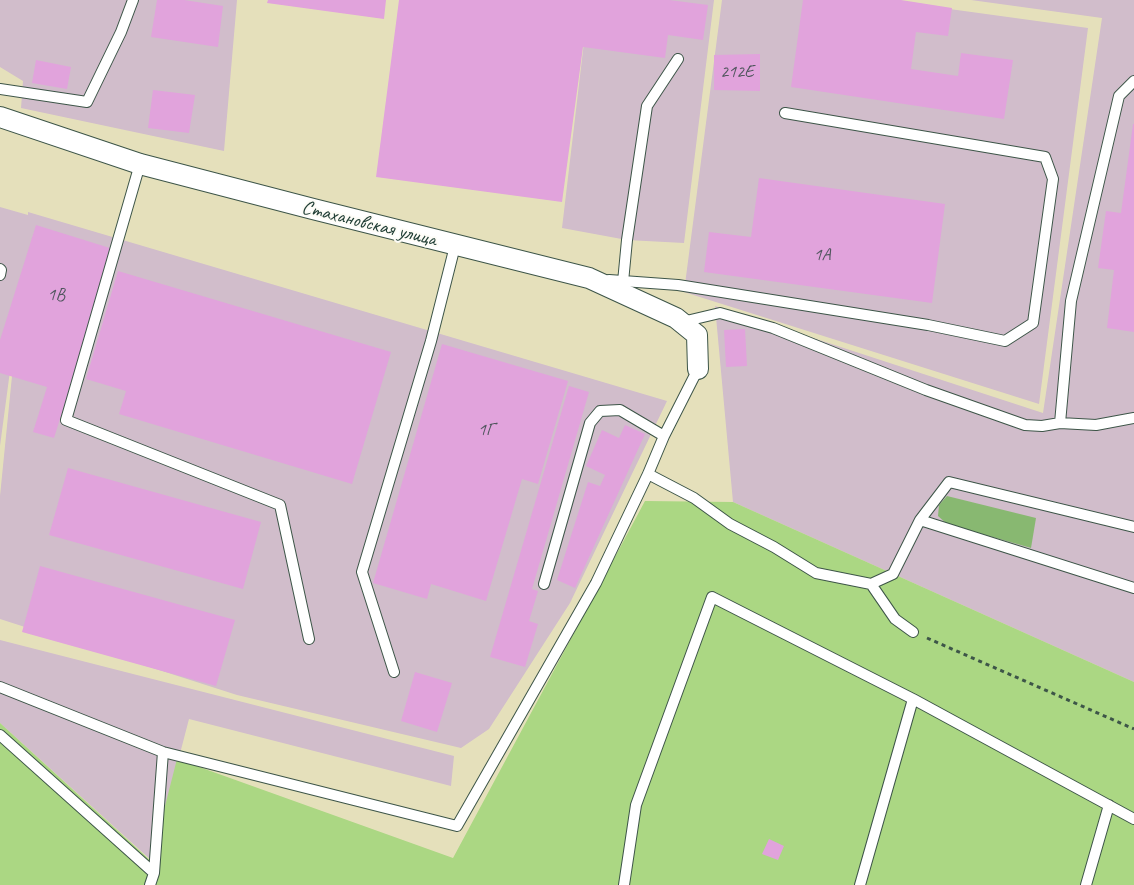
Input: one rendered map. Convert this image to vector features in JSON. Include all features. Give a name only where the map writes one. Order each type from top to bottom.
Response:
[{"type":"street","name":"Стахановская улица","points":[[0,117],[140,164],[455,246],[589,278],[682,322],[697,335],[698,369]]},
{"type":"lane","points":[[0,89],[87,102],[121,32],[133,0]]},
{"type":"lane","points":[[623,282],[627,240],[647,106],[678,59]]},
{"type":"lane","points":[[1060,423],[1072,301],[1119,96],[1134,81]]},
{"type":"lane","points":[[589,278],[678,285],[928,325],[1005,342],[1033,323],[1053,179],[1046,157],[785,113]]},
{"type":"lane","points":[[140,164],[66,420],[280,505],[309,639]]},
{"type":"lane","points":[[394,672],[362,572],[431,341],[455,246]]},
{"type":"lane","points":[[0,269],[0,275]]},
{"type":"lane","points":[[682,322],[720,313],[773,328],[926,390],[1025,425],[1042,426],[1060,423],[1096,425],[1134,418]]},
{"type":"lane","points":[[0,687],[163,752],[457,826],[596,583],[664,436],[698,369]]},
{"type":"lane","points":[[544,584],[590,423],[600,411],[620,410],[664,436]]},
{"type":"lane","points":[[648,474],[694,498],[730,524],[774,547],[816,573],[871,584],[893,574],[920,520],[949,482],[1134,527]]},
{"type":"lane","points":[[920,520],[1134,588]]},
{"type":"lane","points":[[871,584],[895,619],[912,632]]},
{"type":"lane","points":[[624,885],[636,805],[712,597],[913,699],[1134,819]]},
{"type":"lane","points":[[860,885],[913,699]]},
{"type":"lane","points":[[0,735],[154,873]]},
{"type":"lane","points":[[150,885],[154,873],[163,752]]},
{"type":"lane","points":[[1086,885],[1109,805]]},
{"type":"path","points":[[912,632],[1134,730]]},
{"type":"shaded area","points":[[0,0],[237,0],[224,151],[21,108],[23,81],[0,67]]},
{"type":"shaded area","points":[[589,0],[714,0],[684,243],[627,240],[562,228]]},
{"type":"shaded area","points":[[722,0],[884,0],[1088,28],[1039,404],[684,292]]},
{"type":"shaded area","points":[[971,0],[1134,0],[1134,682],[733,502],[715,306],[1043,413],[1102,18]]},
{"type":"shaded area","points":[[0,207],[28,215],[28,212],[667,401],[570,603],[489,729],[461,748],[237,695],[0,619],[0,496],[20,296],[0,446]]},
{"type":"shaded area","points":[[0,640],[454,756],[451,786],[189,719],[152,861],[0,723]]},
{"type":"green space","points":[[947,496],[1036,518],[1031,548],[947,524],[938,516],[939,505]]},
{"type":"green space","points":[[645,501],[733,502],[1134,682],[1134,885],[0,885],[0,723],[151,861],[177,759],[453,858]]},
{"type":"building","points":[[157,0],[184,0],[223,6],[218,47],[151,37]]},
{"type":"building","points":[[268,0],[386,0],[384,19],[267,3]]},
{"type":"building","points":[[399,0],[669,0],[708,5],[703,40],[668,35],[665,58],[583,47],[562,202],[376,177]]},
{"type":"building","points":[[803,0],[901,0],[952,8],[948,36],[916,32],[911,69],[958,76],[961,53],[1013,60],[1004,119],[791,87]]},
{"type":"building","points":[[760,54],[760,91],[714,90],[714,55]]},
{"type":"building","points":[[36,60],[71,67],[67,89],[32,83]]},
{"type":"building","points":[[153,90],[195,95],[189,133],[148,128]]},
{"type":"building","points":[[1133,124],[1134,332],[1107,328],[1114,270],[1098,268],[1106,211],[1121,213]]},
{"type":"building","points":[[759,178],[945,204],[932,303],[704,272],[709,232],[751,237]]},
{"type":"building","points":[[36,225],[113,249],[54,438],[33,432],[47,387],[0,373],[0,340]]},
{"type":"building","points":[[118,271],[391,352],[352,484],[119,414],[126,391],[86,379]]},
{"type":"building","points":[[745,329],[747,366],[726,367],[724,330]]},
{"type":"building","points":[[442,344],[568,381],[538,484],[522,479],[486,601],[431,584],[427,599],[373,583]]},
{"type":"building","points":[[569,386],[589,392],[532,589],[538,591],[529,621],[538,624],[525,667],[490,657]]},
{"type":"building","points":[[625,425],[645,434],[575,588],[557,580],[588,482],[600,486],[605,475],[586,466],[602,430],[619,438]]},
{"type":"building","points":[[68,468],[261,522],[243,589],[49,535]]},
{"type":"building","points":[[40,566],[235,620],[216,686],[22,632]]},
{"type":"building","points":[[415,672],[452,683],[437,732],[401,721]]},
{"type":"building","points":[[769,839],[784,846],[778,860],[762,854]]}]
